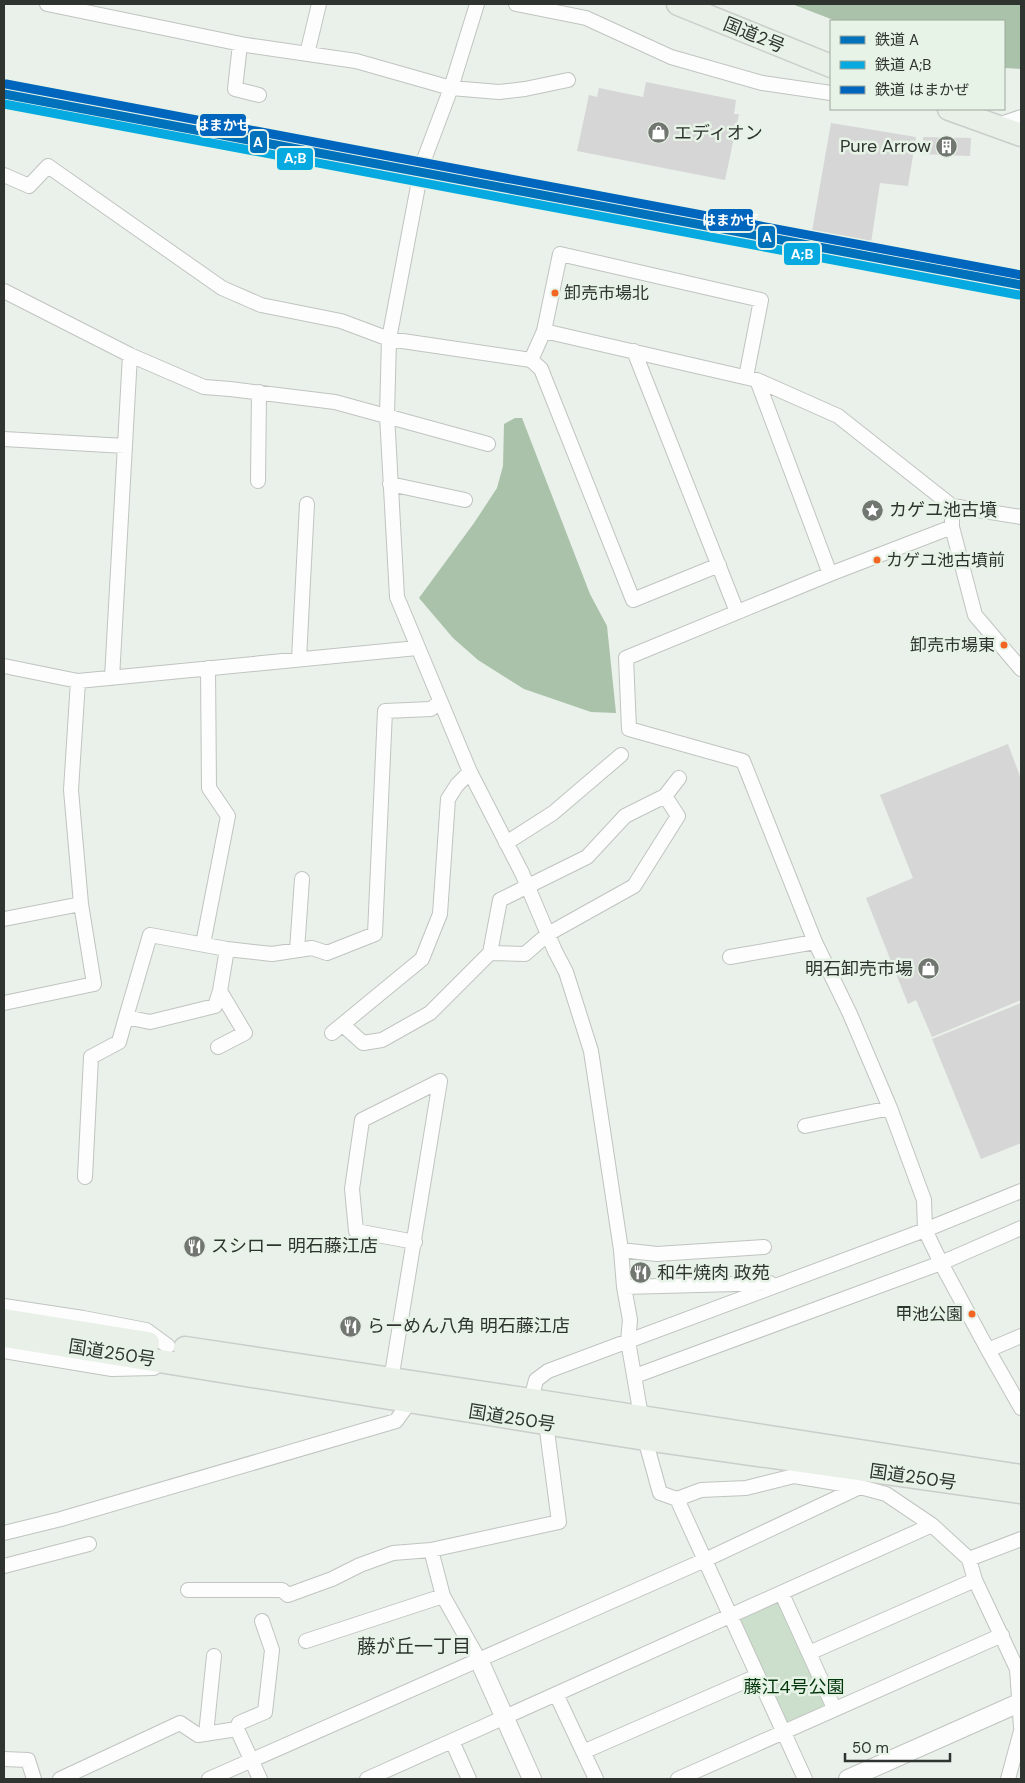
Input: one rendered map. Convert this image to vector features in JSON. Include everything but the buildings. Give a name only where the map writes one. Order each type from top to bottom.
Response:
[{"type":"highway","name":"国道2号","points":[[678,4],[830,66]]},
{"type":"highway","points":[[952,110],[998,125],[1021,135]]},
{"type":"highway","name":"国道250号","points":[[4,1320],[531,1400],[644,1428],[1021,1492]]},
{"type":"highway","name":"国道250号","points":[[4,1336],[411,1400],[546,1424],[644,1428],[1021,1476]]},
{"type":"street","points":[[47,4],[82,8],[240,44],[356,61],[451,88],[499,92],[568,80]]},
{"type":"street","points":[[307,54],[319,4]]},
{"type":"street","points":[[476,4],[451,88],[422,165],[389,339],[387,415],[397,597],[470,772],[527,886],[566,972],[590,1051],[621,1250],[624,1287],[630,1320],[628,1341],[644,1428],[660,1493],[677,1499],[701,1490],[746,1488],[794,1476],[860,1487],[886,1494],[932,1525],[969,1559],[975,1580],[1002,1635],[1017,1657],[1021,1727]]},
{"type":"street","points":[[516,4],[586,18],[671,57],[762,83],[830,93]]},
{"type":"street","points":[[240,44],[234,89],[260,95]]},
{"type":"street","points":[[998,125],[1021,118]]},
{"type":"street","points":[[4,175],[29,186],[48,166],[222,288],[261,305],[341,321],[389,339],[531,360],[541,369],[633,600],[719,565]]},
{"type":"street","points":[[531,360],[544,331],[560,254],[761,300],[752,378],[830,574]]},
{"type":"street","points":[[4,291],[130,356],[204,387],[335,402],[488,444]]},
{"type":"street","points":[[544,331],[752,378],[838,416],[952,506],[1021,517]]},
{"type":"street","points":[[634,351],[737,612]]},
{"type":"street","points":[[112,678],[130,356]]},
{"type":"street","points":[[258,481],[259,392]]},
{"type":"street","points":[[4,439],[125,446]]},
{"type":"street","points":[[390,484],[465,500]]},
{"type":"street","points":[[300,659],[307,504]]},
{"type":"street","points":[[952,506],[952,527],[974,615],[1021,669]]},
{"type":"street","points":[[952,527],[830,574],[626,658],[629,729],[743,760],[815,942],[850,1014],[890,1108],[924,1200],[925,1230],[941,1263],[1021,1408]]},
{"type":"street","points":[[4,666],[78,681],[417,648]]},
{"type":"street","points":[[203,944],[228,816],[209,788],[208,668]]},
{"type":"street","points":[[4,1003],[94,984],[81,904],[72,790],[78,681]]},
{"type":"street","points":[[85,1177],[91,1057],[119,1042],[150,934],[227,949],[272,954],[312,948],[327,953],[375,934],[385,711],[431,709],[440,702]]},
{"type":"street","points":[[506,843],[553,813],[621,755]]},
{"type":"street","points":[[470,772],[457,785],[448,799],[440,914],[422,959],[337,1029],[363,1043],[382,1040],[430,1013],[490,953],[500,900],[588,857],[625,816],[664,796],[679,778]]},
{"type":"street","points":[[490,953],[525,954],[548,934],[634,886],[678,816],[664,796]]},
{"type":"street","points":[[297,950],[302,879]]},
{"type":"street","points":[[4,919],[81,904]]},
{"type":"street","points":[[730,957],[815,942]]},
{"type":"street","points":[[126,1017],[150,1022],[215,1006],[220,991],[227,949]]},
{"type":"street","points":[[218,1048],[245,1033],[220,991]]},
{"type":"street","points":[[391,1380],[414,1242],[439,1091],[440,1081],[362,1120],[352,1189],[356,1230],[414,1242]]},
{"type":"street","points":[[805,1126],[890,1108]]},
{"type":"street","points":[[531,1400],[536,1380],[548,1371],[925,1230],[1021,1191]]},
{"type":"street","points":[[635,1376],[941,1263],[1021,1228]]},
{"type":"street","points":[[621,1250],[657,1254],[764,1247]]},
{"type":"street","points":[[624,1287],[782,1283]]},
{"type":"street","points":[[4,1306],[146,1330],[168,1346]]},
{"type":"street","points":[[988,1350],[1021,1336]]},
{"type":"street","points":[[4,1351],[112,1369],[200,1367]]},
{"type":"street","points":[[4,1533],[62,1519],[396,1421],[411,1400]]},
{"type":"street","points":[[188,1590],[282,1590],[288,1595],[332,1579],[360,1565],[393,1554],[431,1550],[560,1522],[546,1424]]},
{"type":"street","points":[[209,1779],[705,1560],[860,1487]]},
{"type":"street","points":[[677,1499],[805,1779]]},
{"type":"street","points":[[367,1779],[932,1525]]},
{"type":"street","points":[[969,1559],[1021,1539]]},
{"type":"street","points":[[4,1566],[89,1544]]},
{"type":"street","points":[[431,1550],[443,1596],[479,1660],[532,1779]]},
{"type":"street","points":[[809,1653],[975,1580]]},
{"type":"street","points":[[782,1594],[834,1708]]},
{"type":"street","points":[[306,1641],[443,1596]]},
{"type":"street","points":[[260,1779],[238,1729],[239,1723],[265,1712],[272,1650],[262,1621]]},
{"type":"street","points":[[678,1779],[834,1708],[1002,1635]]},
{"type":"street","points":[[206,1734],[214,1656]]},
{"type":"street","points":[[583,1752],[757,1676]]},
{"type":"street","points":[[556,1694],[596,1779]]},
{"type":"street","points":[[848,1779],[1020,1703]]},
{"type":"street","points":[[60,1779],[180,1723],[198,1735],[238,1729]]},
{"type":"street","points":[[1008,1779],[1021,1732]]},
{"type":"street","points":[[452,1741],[469,1779]]},
{"type":"street","points":[[4,1759],[28,1760],[34,1779]]},
{"type":"green space","name":"藤江4号公園","points":[[779,1600],[828,1704],[785,1725],[738,1619]]},
{"type":"shaded area","points":[[792,4],[1021,4],[1021,69],[1005,68],[1005,20],[833,20]]},
{"type":"shaded area","points":[[515,418],[522,418],[590,594],[607,626],[616,713],[591,712],[524,689],[478,660],[453,638],[419,598],[497,488],[503,466],[504,424]]},
{"type":"rail line","name":"はまかぜ","points":[[6,84],[1021,275]]},
{"type":"rail line","name":"A","points":[[4,94],[1021,285]]},
{"type":"rail line","name":"A;B","points":[[4,104],[1019,295]]},
{"type":"place","name":"エディオン","points":[[658,133]]},
{"type":"place","name":"Pure Arrow","points":[[947,146]]},
{"type":"place","name":"卸売市場北","points":[[555,293]]},
{"type":"place","name":"カゲユ池古墳","points":[[873,510]]},
{"type":"place","name":"カゲユ池古墳前","points":[[877,560]]},
{"type":"place","name":"卸売市場東","points":[[1004,645]]},
{"type":"place","name":"明石卸売市場","points":[[929,969]]},
{"type":"place","name":"スシロー 明石藤江店","points":[[195,1246]]},
{"type":"place","name":"和牛焼肉 政苑","points":[[641,1273]]},
{"type":"place","name":"甲池公園","points":[[972,1314]]},
{"type":"place","name":"らーめん八角 明石藤江店","points":[[351,1326]]},
{"type":"district","name":"藤が丘一丁目","points":[[414,1646]]}]
